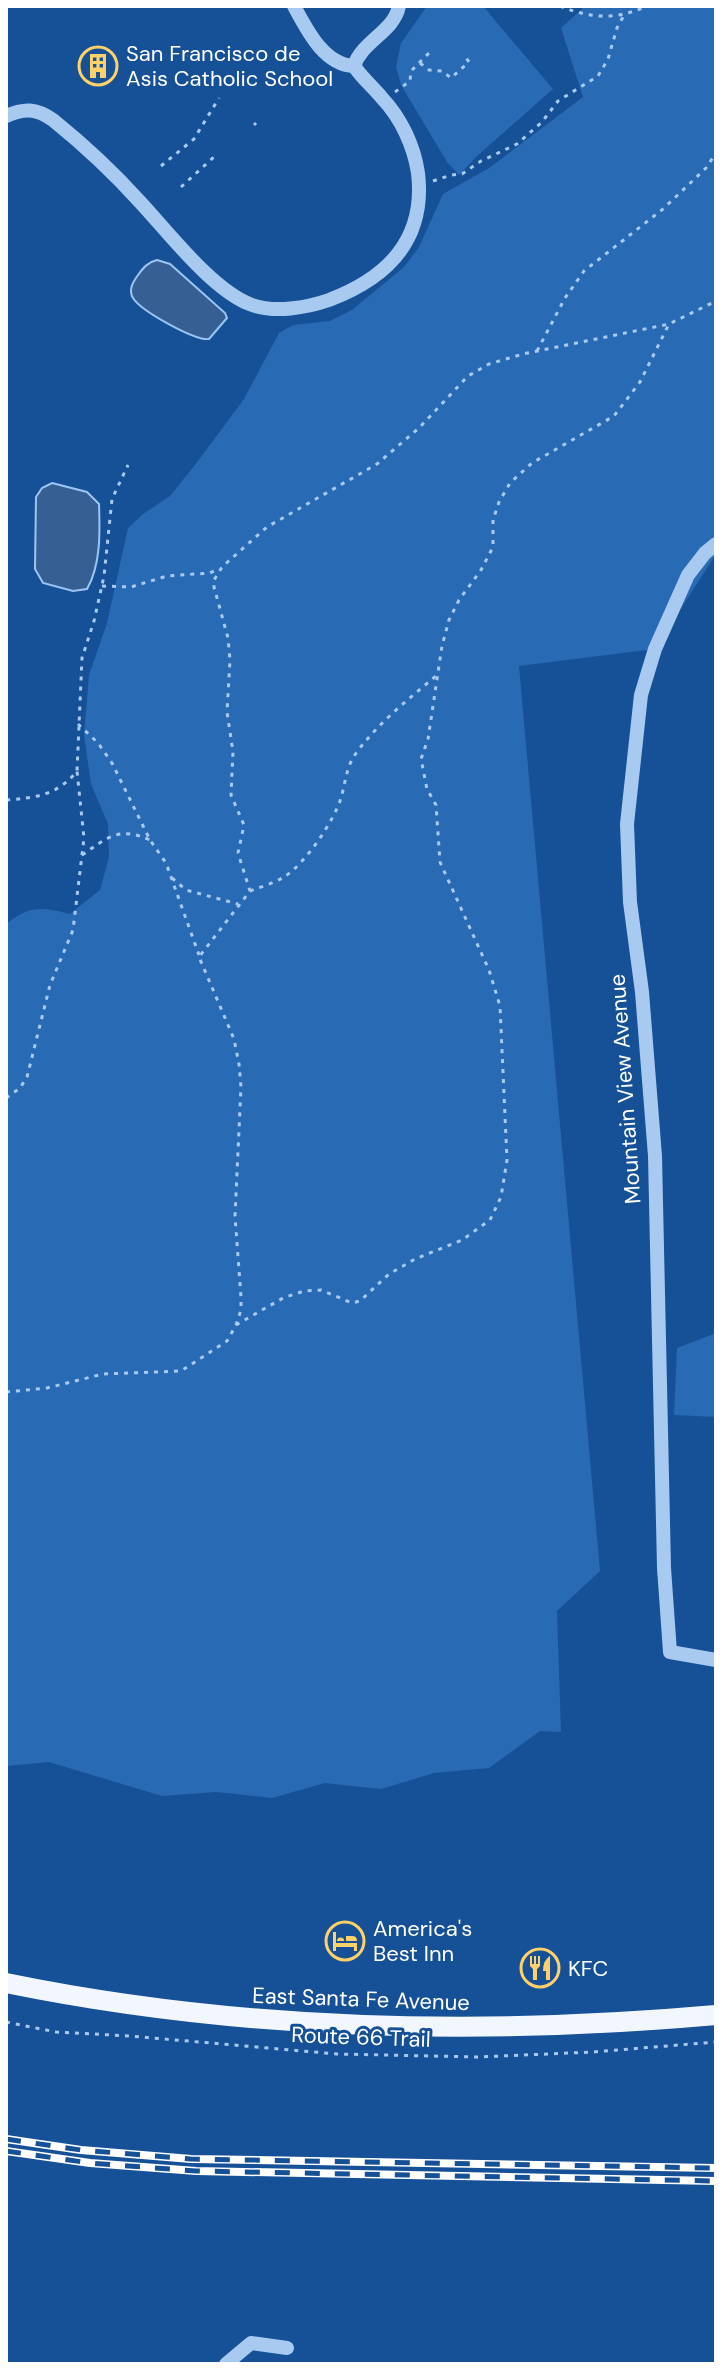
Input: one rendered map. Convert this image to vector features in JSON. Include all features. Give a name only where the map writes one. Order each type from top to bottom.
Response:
[{"type":"main road","name":"East Santa Fe Avenue","points":[[6,1983],[127,2005],[298,2023],[503,2027],[716,2015]]},
{"type":"street","points":[[6,116],[31,110],[53,120],[116,177],[201,268],[251,305],[285,309],[315,305],[360,288],[393,262],[407,240],[418,186],[415,161],[406,133],[392,109],[354,66],[347,66],[333,58],[316,43],[296,10],[312,6]]},
{"type":"street","points":[[354,66],[365,48],[391,23],[399,6]]},
{"type":"street","name":"Mountain View Avenue","points":[[716,544],[688,575],[655,649],[641,695],[627,824],[630,902],[642,992],[655,1156],[664,1568],[670,1652],[716,1660]]},
{"type":"street","points":[[226,2364],[251,2343],[287,2348]]},
{"type":"path","points":[[560,6],[582,15],[605,18],[647,6]]},
{"type":"path","points":[[418,186],[451,175],[458,176],[517,144],[542,122],[558,101],[601,72],[624,15]]},
{"type":"path","points":[[256,58],[270,50]]},
{"type":"path","points":[[392,94],[410,81],[411,71],[432,50]]},
{"type":"path","points":[[187,55],[200,64]]},
{"type":"path","points":[[420,63],[451,78],[469,62],[464,55]]},
{"type":"path","points":[[161,166],[194,139],[219,98]]},
{"type":"path","points":[[537,351],[565,298],[584,271],[663,209],[706,168],[716,153]]},
{"type":"path","points":[[181,187],[216,155]]},
{"type":"path","points":[[102,586],[131,587],[167,576],[210,573],[222,567],[267,527],[384,458],[419,428],[468,376],[489,364],[669,324],[716,301]]},
{"type":"path","points":[[236,1325],[283,1298],[304,1291],[321,1290],[352,1303],[360,1301],[389,1274],[415,1259],[462,1240],[490,1220],[501,1197],[507,1160],[500,1006],[489,970],[440,862],[436,805],[427,789],[421,759],[428,739],[437,674],[449,620],[493,547],[493,520],[510,483],[532,463],[614,416],[640,382],[669,324]]},
{"type":"path","points":[[6,1098],[20,1088],[32,1063],[50,985],[73,930],[84,838],[77,771],[82,658],[102,586],[112,499],[128,465]]},
{"type":"path","points":[[222,567],[214,580],[230,660],[227,712],[233,752],[231,795],[244,825],[238,853],[250,891]]},
{"type":"path","points":[[199,957],[250,891],[283,877],[301,864],[335,812],[349,764],[356,753],[376,728],[437,674]]},
{"type":"path","points":[[6,1392],[47,1388],[103,1374],[181,1371],[227,1341],[241,1310],[235,1216],[241,1087],[234,1039],[199,957],[166,863],[150,840],[112,763],[98,743],[78,724]]},
{"type":"path","points":[[6,800],[39,798],[67,784],[77,771]]},
{"type":"path","points":[[82,855],[115,833],[136,834],[150,840]]},
{"type":"path","points":[[170,875],[186,890],[240,904]]},
{"type":"path","name":"Route 66 Trail","points":[[6,2022],[56,2032],[337,2054],[478,2057],[716,2042]]},
{"type":"shaded area","points":[[427,6],[483,6],[553,89],[459,175],[447,162],[401,85],[396,67],[401,43]]},
{"type":"shaded area","points":[[585,6],[716,6],[716,554],[655,649],[519,666],[600,1571],[557,1611],[561,1732],[540,1731],[489,1768],[434,1773],[381,1789],[325,1783],[272,1798],[216,1792],[162,1796],[49,1762],[6,1766],[6,924],[22,913],[36,909],[70,914],[100,890],[109,857],[108,824],[91,784],[84,735],[89,675],[107,623],[128,528],[170,496],[198,461],[244,399],[279,333],[293,325],[330,321],[352,310],[404,267],[419,247],[443,194],[489,168],[583,97],[561,28]]},
{"type":"shaded area","points":[[157,260],[170,264],[225,313],[227,318],[209,339],[169,324],[133,298],[131,289],[134,280],[146,266]]},
{"type":"shaded area","points":[[52,483],[87,492],[99,504],[97,559],[87,589],[73,591],[43,583],[35,569],[36,497],[42,488]]},
{"type":"shaded area","points":[[716,1333],[716,1417],[674,1415],[677,1348]]},
{"type":"railway","points":[[6,2139],[81,2150],[191,2159],[716,2168]]},
{"type":"railway","points":[[6,2151],[90,2163],[196,2171],[716,2181]]},
{"type":"place","name":"San Francisco de Asis Catholic School","points":[[98,66]]},
{"type":"place","name":"America's Best Inn","points":[[345,1941]]},
{"type":"place","name":"KFC","points":[[540,1968]]}]
